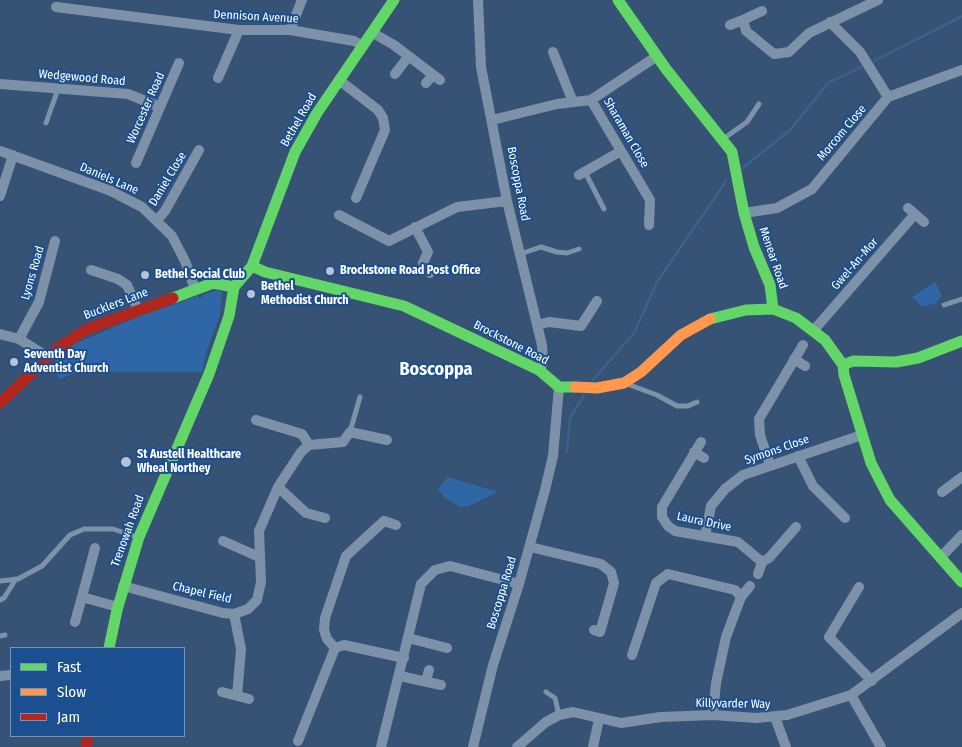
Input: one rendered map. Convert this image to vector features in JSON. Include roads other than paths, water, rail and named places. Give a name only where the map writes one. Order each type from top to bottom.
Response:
[{"type":"street","points":[[290,30],[302,0]]},
{"type":"street","name":"Bethel Road","points":[[234,287],[252,266],[295,152],[317,113],[394,0]]},
{"type":"street","name":"Boscoppa Road","points":[[478,0],[481,68],[507,201],[544,356],[539,370]]},
{"type":"street","name":"Menear Road","points":[[618,0],[657,56],[732,152],[744,212],[754,247],[770,285],[772,308],[796,318],[814,330],[843,365],[844,375],[856,406],[862,435],[872,463],[890,500],[962,582]]},
{"type":"street","points":[[743,20],[746,32],[774,54],[789,52],[809,33],[859,4],[878,0]]},
{"type":"street","name":"Dennison Avenue","points":[[56,7],[239,30],[290,30],[354,41],[364,46]]},
{"type":"street","points":[[730,25],[762,11]]},
{"type":"street","points":[[830,22],[860,52],[888,98]]},
{"type":"street","points":[[218,78],[239,30]]},
{"type":"street","points":[[373,33],[394,44],[433,79]]},
{"type":"street","points":[[553,52],[573,102]]},
{"type":"street","name":"Sharaman Close","points":[[649,225],[650,200],[591,100],[657,56]]},
{"type":"street","points":[[395,74],[408,57]]},
{"type":"street","name":"Worcester Road","points":[[136,163],[179,63]]},
{"type":"street","name":"Morcom Close","points":[[744,212],[777,208],[812,189],[888,98],[962,70]]},
{"type":"street","points":[[340,80],[378,110],[383,118],[385,130],[355,193]]},
{"type":"street","name":"Wedgewood Road","points":[[0,84],[128,94],[160,107]]},
{"type":"street","points":[[492,120],[557,104],[591,100]]},
{"type":"street","name":"Daniel Close","points":[[157,220],[165,210],[199,150]]},
{"type":"street","name":"Daniels Lane","points":[[0,151],[111,191],[142,207],[157,220],[179,249],[195,289]]},
{"type":"street","points":[[582,173],[621,151]]},
{"type":"street","points":[[0,196],[13,155]]},
{"type":"street","points":[[339,215],[389,240],[457,207],[507,201]]},
{"type":"street","name":"Gwel-An-Mor","points":[[814,330],[912,211],[924,222]]},
{"type":"street","points":[[415,227],[428,252],[423,263],[430,273]]},
{"type":"street","name":"Lyons Road","points":[[19,339],[39,302],[55,241]]},
{"type":"street","name":"Brockstone Road","points":[[252,266],[265,272],[404,306],[539,370],[559,387]]},
{"type":"street","points":[[91,270],[118,279],[127,285],[138,310]]},
{"type":"street","name":"Bucklers Lane","points":[[0,403],[48,357],[87,329],[214,283],[234,287]]},
{"type":"street","name":"Trenowah Road","points":[[109,647],[123,586],[138,537],[209,374],[229,316],[234,287]]},
{"type":"street","points":[[537,325],[548,322],[581,326],[597,301]]},
{"type":"street","points":[[559,387],[597,388],[624,383],[641,372],[681,335],[698,324],[712,318],[746,310],[772,308]]},
{"type":"street","points":[[0,334],[19,339],[48,357]]},
{"type":"street","points":[[843,365],[853,361],[904,361],[918,358],[962,342]]},
{"type":"street","points":[[770,465],[760,434],[758,419],[803,345]]},
{"type":"street","points":[[794,359],[805,366]]},
{"type":"street","name":"Boscoppa Road","points":[[472,747],[492,665],[530,547],[553,456],[559,387]]},
{"type":"street","points":[[256,420],[302,434],[309,445],[343,442],[350,432],[387,440]]},
{"type":"street","name":"Symons Close","points":[[705,536],[711,506],[725,489],[743,475],[862,435]]},
{"type":"street","name":"Laura Drive","points":[[701,442],[662,507],[662,517],[668,526],[675,531],[738,542],[762,562]]},
{"type":"street","name":"Chapel Field","points":[[123,586],[223,613],[234,614],[248,609],[257,600],[261,582],[258,531],[278,487],[301,452],[309,445]]},
{"type":"street","points":[[694,452],[704,458]]},
{"type":"street","points":[[798,456],[813,486],[846,518]]},
{"type":"street","points":[[942,492],[962,477]]},
{"type":"street","points":[[278,487],[306,513],[325,518]]},
{"type":"street","points":[[335,648],[327,639],[324,630],[325,618],[346,556],[384,522],[396,525]]},
{"type":"street","points":[[758,574],[762,562],[769,558],[796,527]]},
{"type":"street","points":[[940,558],[962,535]]},
{"type":"street","points":[[223,541],[259,557]]},
{"type":"street","points":[[530,547],[601,564],[611,572],[614,583],[600,632],[594,630]]},
{"type":"street","points":[[75,622],[95,548]]},
{"type":"street","points":[[381,747],[400,676],[421,584],[435,570],[450,566],[519,584]]},
{"type":"street","points":[[637,650],[656,583],[668,574],[736,590],[741,597]]},
{"type":"street","points":[[713,715],[716,683],[726,637],[741,597],[750,586]]},
{"type":"street","points":[[859,587],[829,637],[872,681]]},
{"type":"street","points":[[82,597],[118,607]]},
{"type":"street","name":"Killyvarder Way","points":[[559,715],[574,712],[621,723],[661,717],[713,715],[775,717],[851,695],[962,613]]},
{"type":"street","points":[[234,614],[241,649],[237,696]]},
{"type":"street","points":[[408,638],[433,649],[447,648]]},
{"type":"street","points":[[335,648],[344,645],[404,658]]},
{"type":"street","points":[[303,736],[335,648]]},
{"type":"street","points":[[400,676],[427,676],[441,685]]},
{"type":"street","points":[[222,692],[249,699]]},
{"type":"street","points":[[851,695],[881,747]]},
{"type":"street","points":[[517,747],[546,722],[559,715]]},
{"type":"street","points":[[775,717],[786,747]]},
{"type":"street","points":[[593,747],[599,719]]},
{"type":"lane","points":[[46,123],[58,88]]},
{"type":"lane","points":[[722,140],[747,122],[760,104]]},
{"type":"lane","points":[[582,173],[604,208]]},
{"type":"lane","points":[[520,254],[542,247],[567,253],[579,249]]},
{"type":"lane","points":[[944,305],[962,299]]},
{"type":"lane","points":[[624,383],[657,395],[677,406],[688,406],[697,402]]},
{"type":"lane","points":[[350,432],[360,397]]},
{"type":"lane","points":[[0,581],[16,579],[42,566],[70,535],[84,529],[113,529],[138,537]]},
{"type":"lane","points":[[0,600],[4,598],[16,579]]},
{"type":"lane","points":[[546,692],[555,698],[559,715]]},
{"type":"waterway","points":[[874,61],[962,16]]},
{"type":"waterway","points":[[740,170],[790,130],[828,83],[861,67]]},
{"type":"waterway","points":[[593,380],[634,333],[657,282],[726,181]]},
{"type":"waterway","points":[[567,452],[570,418],[584,395]]},
{"type":"place","name":"Brockstone Road Post Office","points":[[330,271]]},
{"type":"place","name":"Bethel Social Club","points":[[145,275]]},
{"type":"place","name":"Bethel Methodist Church","points":[[251,294]]},
{"type":"place","name":"Seventh Day Adventist Church","points":[[14,362]]},
{"type":"place","name":"St Austell Healthcare Wheal Northey","points":[[126,462]]},
{"type":"district","name":"Boscoppa","points":[[436,370]]}]
